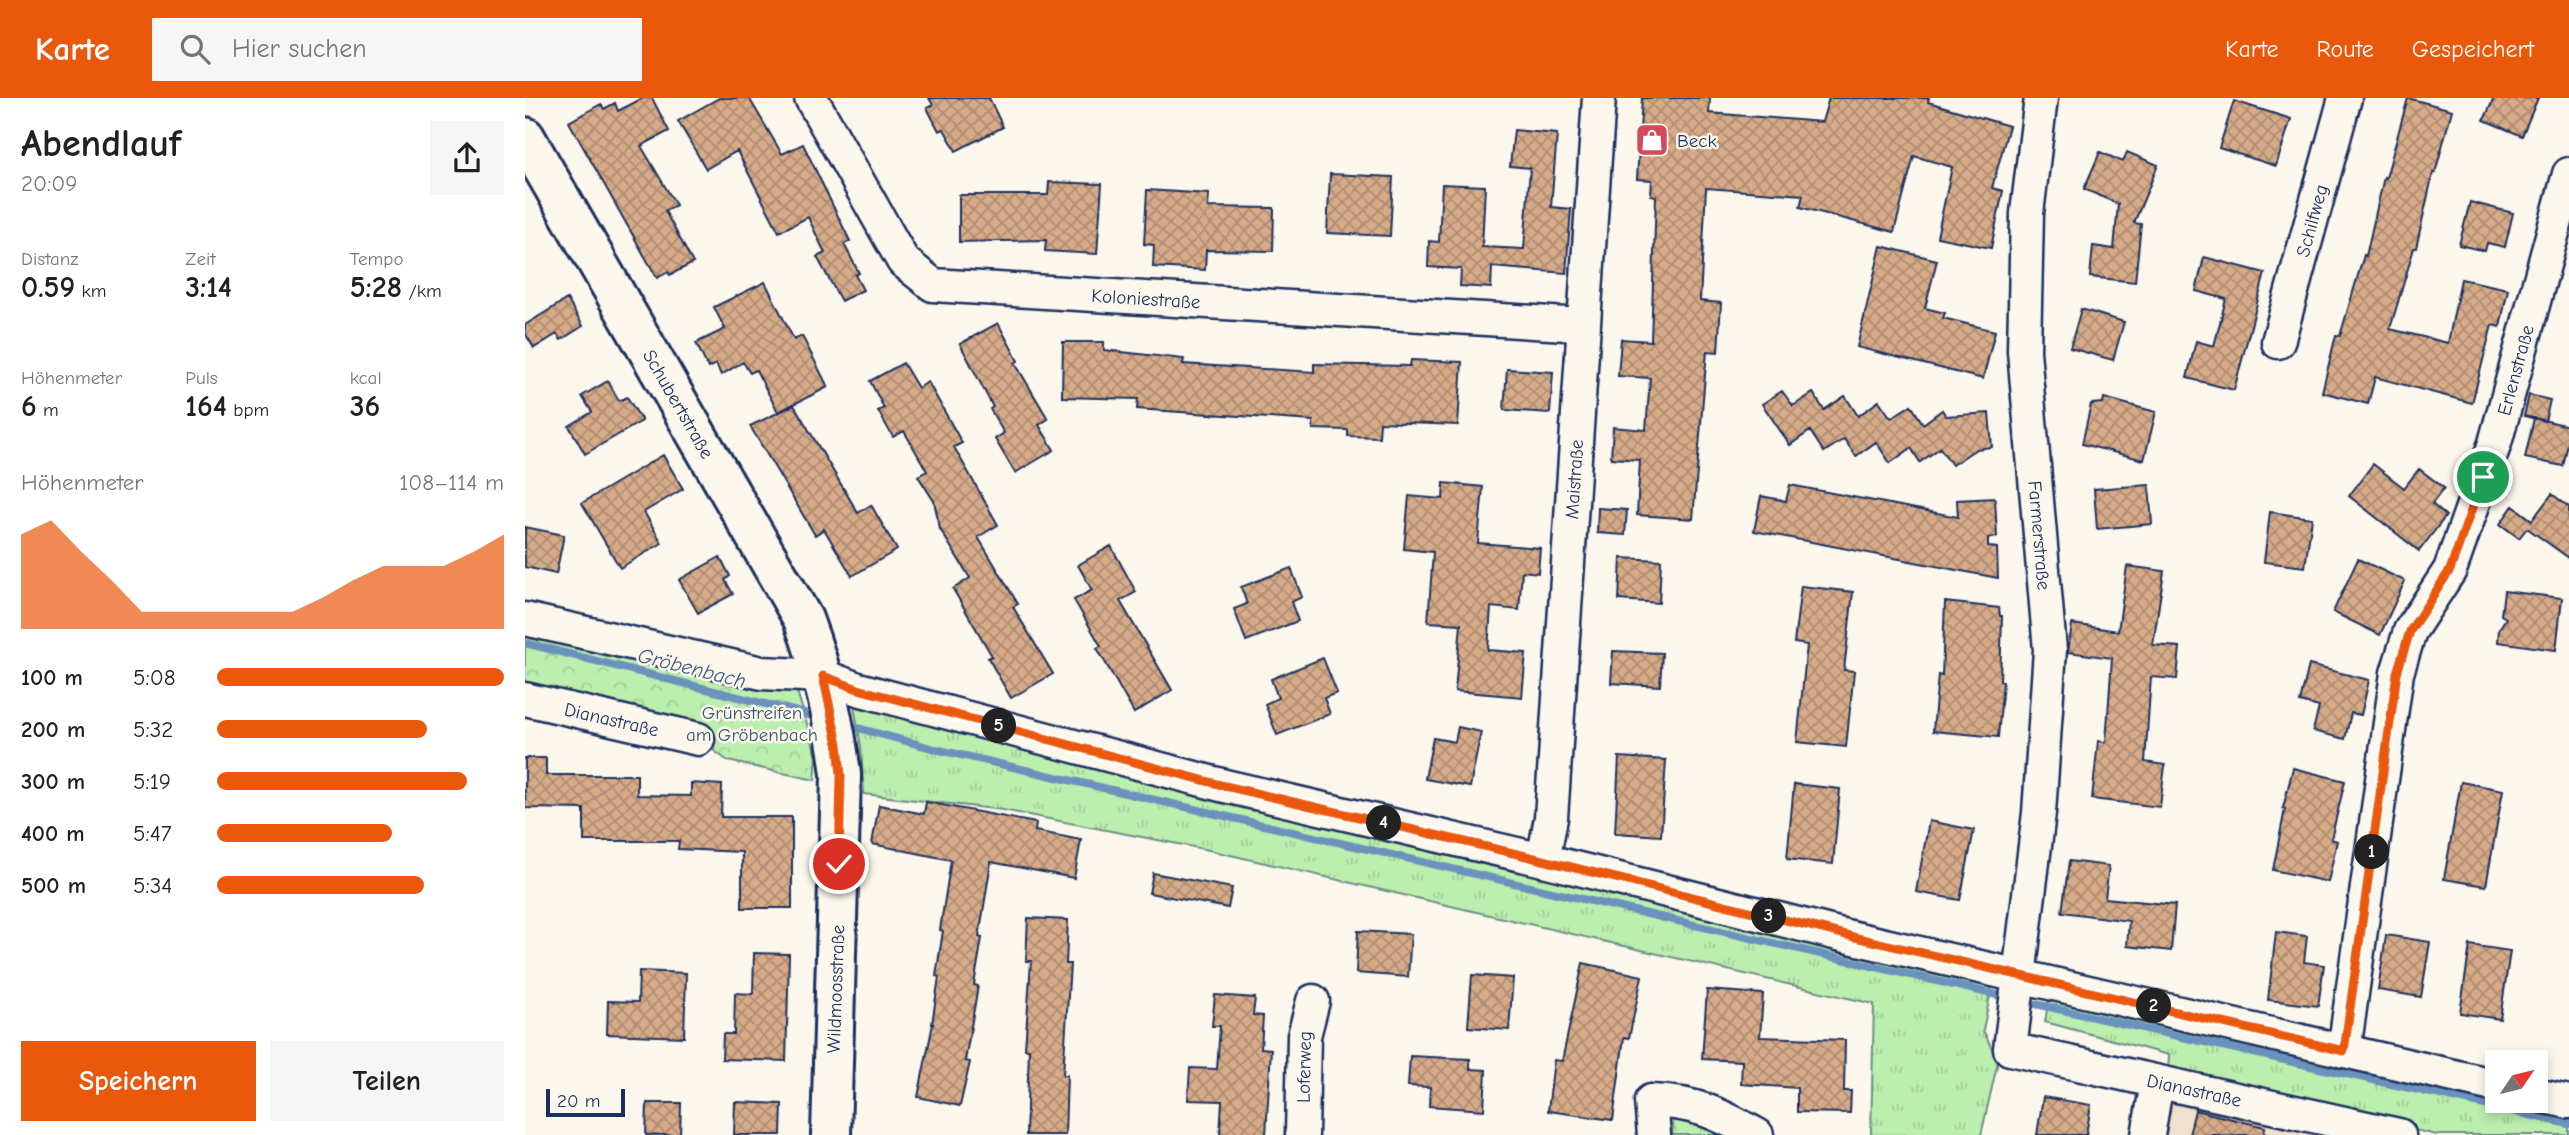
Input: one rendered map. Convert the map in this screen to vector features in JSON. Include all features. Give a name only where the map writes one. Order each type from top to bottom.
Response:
[{"type":"street","name":"Koloniestraße","points":[[811,98],[903,261],[933,285],[1584,325]]},
{"type":"street","name":"Maistraße","points":[[1543,860],[1551,818],[1599,98]]},
{"type":"street","name":"Farmerstraße","points":[[2016,1003],[2039,813],[2050,650],[2024,351],[2027,213],[2041,98]]},
{"type":"street","name":"Schilfweg","points":[[2278,342],[2345,98]]},
{"type":"street","name":"Schubertstraße","points":[[525,137],[803,619],[827,691]]},
{"type":"street","name":"Erlenstraße","points":[[2344,1051],[2397,673],[2410,631],[2450,570],[2495,443],[2569,174]]},
{"type":"street","points":[[525,619],[762,673],[827,691],[858,689],[1225,786],[1543,860],[1854,937],[2016,1003],[2344,1051],[2485,1083]]},
{"type":"street","name":"Wildmoosstraße","points":[[827,691],[838,744],[841,775],[831,1135]]},
{"type":"street","name":"Dianastraße","points":[[525,699],[698,739]]},
{"type":"street","name":"Loferweg","points":[[1302,1135],[1304,1036],[1313,1001]]},
{"type":"street","name":"Dianastraße","points":[[2016,1003],[2010,1049],[2399,1135]]},
{"type":"street","points":[[2148,1135],[2157,1082]]},
{"type":"street","points":[[2548,1098],[2569,1102]]},
{"type":"street","points":[[1654,1135],[1651,1101],[1679,1101],[1719,1114],[1757,1135]]},
{"type":"shaded area","points":[[2168,1101],[2320,1135],[2163,1135]]},
{"type":"green space","name":"Grünstreifen am Gröbenbach","points":[[525,626],[796,688],[817,757],[815,780],[728,761],[698,739],[525,692]]},
{"type":"green space","points":[[853,699],[1993,981],[1983,1030],[1998,1061],[1981,1135],[1871,1135],[1874,1004],[1209,850],[1003,810],[864,794],[861,747]]},
{"type":"green space","points":[[2050,992],[2485,1098],[2485,1113],[2548,1113],[2548,1108],[2569,1113],[2569,1135],[2437,1135],[2168,1075],[2169,1055],[2045,1022]]},
{"type":"green space","points":[[1674,1118],[1752,1135],[1672,1135]]},
{"type":"building","points":[[643,98],[652,98],[669,131],[641,146],[676,205],[665,211],[693,263],[670,275],[668,272],[657,278],[569,122],[601,104],[604,109],[615,103],[618,111]]},
{"type":"building","points":[[719,98],[749,98],[782,154],[803,144],[850,241],[844,244],[859,273],[855,275],[863,290],[841,301],[817,257],[825,253],[808,217],[779,232],[737,151],[706,169],[678,121]]},
{"type":"building","points":[[929,98],[989,98],[1003,127],[956,151],[944,129],[939,131],[927,108],[933,105]]},
{"type":"building","points":[[1642,98],[1710,98],[1709,113],[1822,122],[1829,98],[1929,98],[1928,102],[2009,126],[1992,188],[2003,191],[1991,248],[1937,237],[1952,167],[1914,156],[1894,232],[1800,207],[1803,195],[1706,188],[1700,301],[1721,303],[1718,352],[1707,351],[1693,519],[1637,515],[1640,460],[1611,458],[1613,427],[1646,430],[1650,378],[1618,376],[1621,339],[1651,341],[1656,196],[1651,195],[1652,180],[1637,179]]},
{"type":"building","points":[[2408,98],[2452,110],[2433,173],[2416,248],[2390,329],[2448,343],[2461,279],[2508,289],[2500,327],[2492,325],[2472,403],[2375,377],[2368,404],[2322,392],[2336,335],[2340,336],[2364,255],[2366,256],[2384,177],[2386,178]]},
{"type":"building","points":[[2494,98],[2538,98],[2522,136],[2484,120]]},
{"type":"building","points":[[2234,101],[2291,119],[2276,166],[2219,148]]},
{"type":"building","points":[[1514,130],[1557,134],[1551,207],[1571,209],[1566,273],[1492,267],[1491,288],[1460,286],[1461,269],[1428,267],[1429,241],[1439,242],[1442,184],[1485,186],[1482,247],[1524,249],[1530,168],[1510,166]]},
{"type":"building","points":[[2100,152],[2123,162],[2127,152],[2158,165],[2134,223],[2141,224],[2135,282],[2090,277],[2093,246],[2114,249],[2118,204],[2084,189]]},
{"type":"building","points":[[1330,174],[1393,177],[1390,236],[1327,233]]},
{"type":"building","points":[[1049,182],[1102,184],[1097,254],[1045,251],[1046,240],[959,242],[959,195],[1048,195]]},
{"type":"building","points":[[1147,190],[1209,194],[1208,207],[1274,208],[1273,251],[1206,250],[1205,270],[1153,267],[1154,245],[1144,244]]},
{"type":"building","points":[[2470,202],[2513,213],[2505,247],[2487,243],[2485,251],[2459,245]]},
{"type":"building","points":[[1881,246],[1937,260],[1925,308],[1945,313],[1943,318],[1995,331],[1983,379],[1857,347]]},
{"type":"building","points":[[2204,257],[2265,273],[2234,390],[2187,378],[2196,341],[2214,346],[2226,299],[2196,291]]},
{"type":"building","points":[[765,282],[794,340],[802,336],[828,387],[778,412],[756,370],[750,373],[743,362],[721,375],[716,364],[708,368],[696,343],[725,329],[714,307]]},
{"type":"building","points":[[567,299],[583,326],[561,340],[557,334],[534,348],[525,333],[525,325]]},
{"type":"building","points":[[2081,309],[2124,322],[2113,360],[2070,348]]},
{"type":"building","points":[[998,323],[1018,361],[1015,363],[1048,419],[1039,425],[1054,450],[1015,473],[995,439],[1004,433],[990,409],[993,407],[960,344]]},
{"type":"building","points":[[1063,342],[1104,342],[1104,350],[1184,359],[1183,364],[1314,372],[1314,364],[1410,366],[1411,360],[1462,362],[1458,425],[1380,422],[1379,437],[1348,436],[1348,430],[1313,429],[1313,421],[1137,409],[1138,399],[1062,397]]},
{"type":"building","points":[[903,363],[918,388],[928,382],[962,443],[954,447],[998,525],[978,537],[1018,604],[1013,607],[1053,674],[1011,698],[988,658],[992,656],[953,589],[970,578],[940,529],[934,501],[918,476],[927,471],[904,431],[893,437],[878,411],[884,408],[870,381]]},
{"type":"building","points":[[1507,369],[1553,372],[1550,413],[1504,410]]},
{"type":"building","points":[[608,381],[619,401],[627,397],[642,421],[585,454],[569,426],[592,412],[582,396]]},
{"type":"building","points":[[1782,391],[1793,406],[1813,393],[1824,410],[1845,396],[1858,416],[1879,401],[1891,418],[1911,405],[1923,424],[1942,410],[1946,416],[1989,413],[1992,447],[1976,449],[1952,465],[1940,448],[1920,462],[1911,448],[1890,463],[1876,442],[1856,456],[1844,439],[1824,452],[1810,431],[1790,445],[1762,404]]},
{"type":"building","points":[[2529,395],[2550,400],[2545,421],[2524,416]]},
{"type":"building","points":[[2104,398],[2156,412],[2144,460],[2082,444],[2091,404],[2103,403]]},
{"type":"building","points":[[794,405],[858,513],[871,505],[897,550],[852,576],[824,529],[815,535],[750,426]]},
{"type":"building","points":[[2534,418],[2569,426],[2563,466],[2525,458]]},
{"type":"building","points":[[663,455],[683,489],[644,512],[662,543],[620,568],[582,503]]},
{"type":"building","points":[[2373,464],[2404,488],[2419,469],[2444,488],[2432,504],[2446,516],[2419,551],[2349,496]]},
{"type":"building","points":[[1444,483],[1483,487],[1478,543],[1540,548],[1538,573],[1522,571],[1519,610],[1491,607],[1488,650],[1526,653],[1522,697],[1455,691],[1461,624],[1428,622],[1433,552],[1404,549],[1409,496],[1443,499]]},
{"type":"building","points":[[1790,485],[1958,517],[1957,500],[1995,498],[1997,537],[1988,538],[1988,547],[1997,548],[1998,578],[1754,531],[1761,496],[1786,501]]},
{"type":"building","points":[[2149,485],[2152,524],[2097,529],[2094,489]]},
{"type":"building","points":[[2552,494],[2569,507],[2569,558],[2527,528],[2519,538],[2500,524],[2513,506],[2532,520]]},
{"type":"building","points":[[1598,508],[1627,510],[1625,535],[1597,533]]},
{"type":"building","points":[[2270,512],[2312,518],[2305,567],[2264,562]]},
{"type":"building","points":[[525,527],[564,535],[556,574],[525,567]]},
{"type":"building","points":[[1111,546],[1136,592],[1120,601],[1172,690],[1134,713],[1097,648],[1101,646],[1074,600],[1092,590],[1078,565]]},
{"type":"building","points":[[720,557],[730,576],[725,580],[733,594],[698,613],[679,580]]},
{"type":"building","points":[[1621,558],[1661,560],[1659,603],[1619,600]]},
{"type":"building","points":[[2358,559],[2405,581],[2380,635],[2333,612]]},
{"type":"building","points":[[2127,566],[2164,571],[2153,645],[2180,647],[2177,679],[2151,677],[2145,762],[2165,765],[2160,807],[2092,799],[2098,741],[2106,742],[2112,658],[2068,652],[2072,624],[2118,631]]},
{"type":"building","points":[[1291,568],[1302,597],[1291,602],[1298,621],[1246,641],[1234,609],[1247,604],[1241,587]]},
{"type":"building","points":[[1801,586],[1853,592],[1844,670],[1854,671],[1846,747],[1797,742],[1807,645],[1794,643]]},
{"type":"building","points":[[2504,591],[2562,598],[2556,650],[2498,642],[2499,629],[2506,618],[2501,615]]},
{"type":"building","points":[[1945,602],[1999,608],[2002,616],[2000,681],[2003,682],[1998,737],[1933,731],[1938,675],[1942,676]]},
{"type":"building","points":[[1613,651],[1662,653],[1660,686],[1611,683]]},
{"type":"building","points":[[1323,658],[1337,693],[1324,698],[1330,714],[1277,735],[1265,704],[1278,698],[1271,679]]},
{"type":"building","points":[[2309,665],[2369,680],[2361,715],[2351,713],[2345,739],[2313,731],[2319,707],[2300,702]]},
{"type":"building","points":[[1458,727],[1481,732],[1470,787],[1425,779],[1433,738],[1455,742]]},
{"type":"building","points":[[1619,757],[1666,760],[1661,836],[1615,833]]},
{"type":"building","points":[[525,758],[546,758],[546,775],[637,775],[637,795],[691,796],[691,783],[722,785],[721,817],[792,817],[792,908],[742,908],[742,852],[678,849],[679,841],[584,841],[584,809],[525,808]]},
{"type":"building","points":[[2293,768],[2345,781],[2331,839],[2337,841],[2328,882],[2273,870],[2285,809],[2283,808]]},
{"type":"building","points":[[2461,782],[2503,790],[2486,886],[2444,879]]},
{"type":"building","points":[[1794,784],[1840,789],[1833,864],[1787,859]]},
{"type":"building","points":[[926,802],[1036,823],[1035,831],[1081,840],[1074,878],[991,862],[979,937],[982,938],[974,985],[978,986],[965,1061],[970,1062],[960,1106],[918,1097],[933,1024],[939,977],[936,976],[943,931],[940,930],[951,860],[872,844],[879,805],[924,814]]},
{"type":"building","points":[[1929,821],[1974,830],[1960,900],[1916,892]]},
{"type":"building","points":[[2069,861],[2109,866],[2105,898],[2175,905],[2171,951],[2127,946],[2129,921],[2062,912]]},
{"type":"building","points":[[1153,873],[1232,888],[1228,908],[1149,893]]},
{"type":"building","points":[[1028,918],[1068,920],[1066,964],[1070,964],[1063,1075],[1067,1075],[1065,1135],[1026,1135],[1029,1049],[1025,1049],[1031,961],[1026,961]]},
{"type":"building","points":[[1358,931],[1411,934],[1408,977],[1356,973]]},
{"type":"building","points":[[2276,932],[2307,936],[2304,962],[2324,965],[2318,1006],[2268,1000]]},
{"type":"building","points":[[2386,935],[2430,942],[2421,997],[2378,990]]},
{"type":"building","points":[[2470,945],[2510,951],[2500,1019],[2460,1013]]},
{"type":"building","points":[[754,953],[789,954],[786,1061],[722,1059],[723,1034],[734,1034],[735,993],[753,994]]},
{"type":"building","points":[[1583,963],[1642,976],[1629,1038],[1624,1037],[1613,1120],[1548,1111],[1554,1060],[1562,1061]]},
{"type":"building","points":[[639,971],[686,973],[684,1037],[607,1034],[608,1001],[638,1002]]},
{"type":"building","points":[[1472,975],[1513,978],[1509,1030],[1468,1027]]},
{"type":"building","points":[[1707,990],[1763,994],[1760,1037],[1845,1040],[1844,1091],[1851,1091],[1850,1113],[1797,1112],[1797,1088],[1741,1084],[1742,1061],[1702,1059]]},
{"type":"building","points":[[1215,995],[1255,998],[1253,1015],[1263,1016],[1261,1048],[1271,1049],[1266,1135],[1220,1135],[1222,1101],[1188,1100],[1190,1068],[1217,1069],[1220,1026],[1212,1026]]},
{"type":"building","points":[[1410,1056],[1470,1059],[1470,1069],[1486,1070],[1484,1110],[1429,1106],[1430,1087],[1408,1086]]},
{"type":"building","points":[[2043,1097],[2091,1105],[2086,1135],[2037,1135]]},
{"type":"building","points":[[735,1102],[782,1104],[781,1135],[734,1135]]},
{"type":"building","points":[[647,1103],[681,1103],[680,1135],[646,1135]]},
{"type":"building","points":[[2195,1110],[2265,1127],[2264,1135],[2189,1135]]},
{"type":"waterway","name":"Gröbenbach","points":[[525,643],[821,718]]},
{"type":"waterway","name":"Gröbenbach","points":[[843,724],[935,749],[2010,998]]},
{"type":"waterway","name":"Gröbenbach","points":[[2022,1001],[2569,1124]]},
{"type":"place","name":"Beck","points":[[1652,140]]},
{"type":"route","points":[[839,864],[841,775],[838,744],[823,676],[858,689],[1225,786],[2344,1051],[2397,673],[2410,631],[2450,570],[2483,477]]}]
